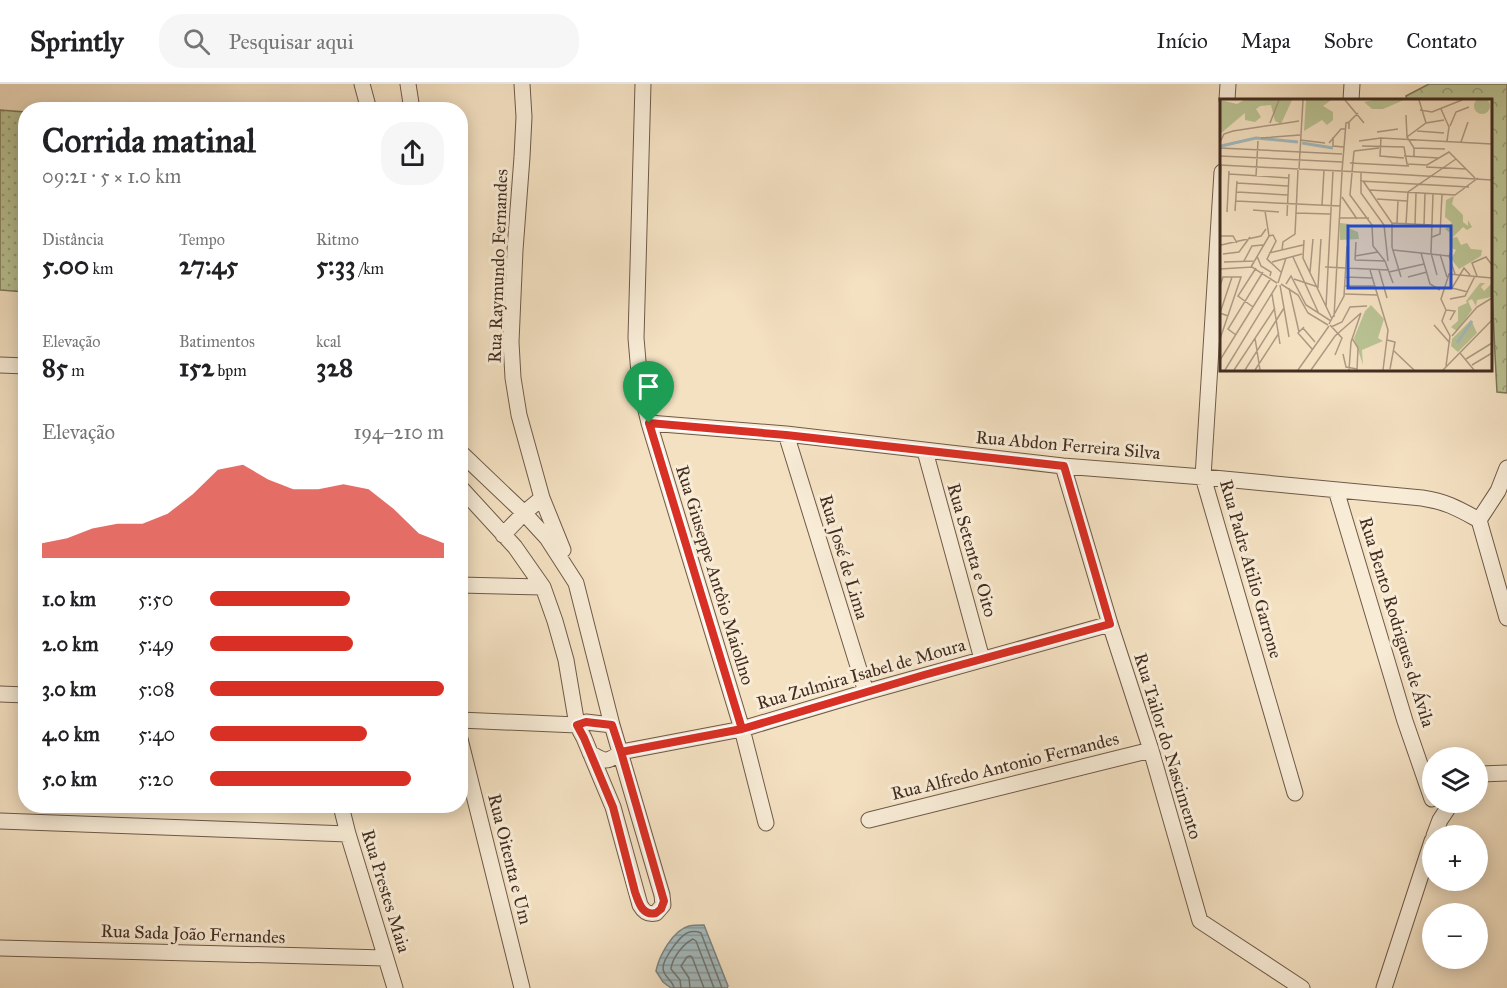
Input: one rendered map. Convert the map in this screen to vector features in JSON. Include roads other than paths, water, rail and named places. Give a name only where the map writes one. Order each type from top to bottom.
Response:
[{"type":"street","points":[[362,84],[367,102]]},
{"type":"street","points":[[408,84],[411,102]]},
{"type":"street","name":"Rua Raymundo Fernandes","points":[[522,84],[523,147],[511,342],[513,378],[519,415],[542,498],[576,583]]},
{"type":"street","name":"Rua Giuseppe Antôio Maiollno","points":[[643,84],[636,338],[640,385],[649,423],[742,729],[766,824]]},
{"type":"street","points":[[1227,99],[1228,84]]},
{"type":"street","points":[[1351,99],[1352,84]]},
{"type":"street","name":"Rua Padre Atilio Garrone","points":[[1220,242],[1203,477],[1295,793]]},
{"type":"street","points":[[0,365],[18,366]]},
{"type":"street","name":"Rua Abdon Ferreira Silva","points":[[649,423],[786,435],[1064,466],[1422,498],[1454,506],[1479,520]]},
{"type":"street","name":"Rua José de Lima","points":[[786,435],[866,692]]},
{"type":"street","name":"Rua Setenta e Oito","points":[[925,451],[982,659]]},
{"type":"street","points":[[468,460],[547,538],[576,583],[612,725],[664,901],[661,909],[656,913],[651,914],[639,905],[613,807],[577,725],[566,660],[543,587],[515,547],[468,496]]},
{"type":"street","name":"Rua Tailor do Nascimento","points":[[1064,466],[1110,624],[1151,750],[1200,921],[1302,988]]},
{"type":"street","points":[[1507,468],[1498,491],[1479,520],[1507,618]]},
{"type":"street","name":"Rua Bento Rodrigues de Ávila","points":[[1336,490],[1405,721],[1422,770]]},
{"type":"street","points":[[503,535],[542,498]]},
{"type":"street","points":[[468,585],[543,587]]},
{"type":"street","name":"Rua Zulmira Isabel de Moura","points":[[590,753],[603,761],[611,760],[621,752],[742,729],[1110,624]]},
{"type":"street","points":[[0,694],[18,695]]},
{"type":"street","points":[[468,720],[577,725],[586,722],[612,725]]},
{"type":"street","name":"Rua Alfredo Antonio Fernandes","points":[[869,820],[1151,750]]},
{"type":"street","name":"Rua Oitenta e Um","points":[[468,771],[522,988]]},
{"type":"street","points":[[1488,774],[1507,772]]},
{"type":"street","name":"Rua Prestes Maia","points":[[343,813],[395,988]]},
{"type":"street","name":"Rua Bento Rodrigues de Ávila","points":[[1438,813],[1440,819]]},
{"type":"street","points":[[1438,825],[1444,813]]},
{"type":"street","points":[[0,821],[348,834]]},
{"type":"street","points":[[1384,988],[1422,872]]},
{"type":"street","name":"Rua Sada João Fernandes","points":[[0,948],[385,958]]},
{"type":"water","points":[[704,925],[727,988],[671,988],[663,982],[656,971],[660,958],[672,938],[683,928]]}]
